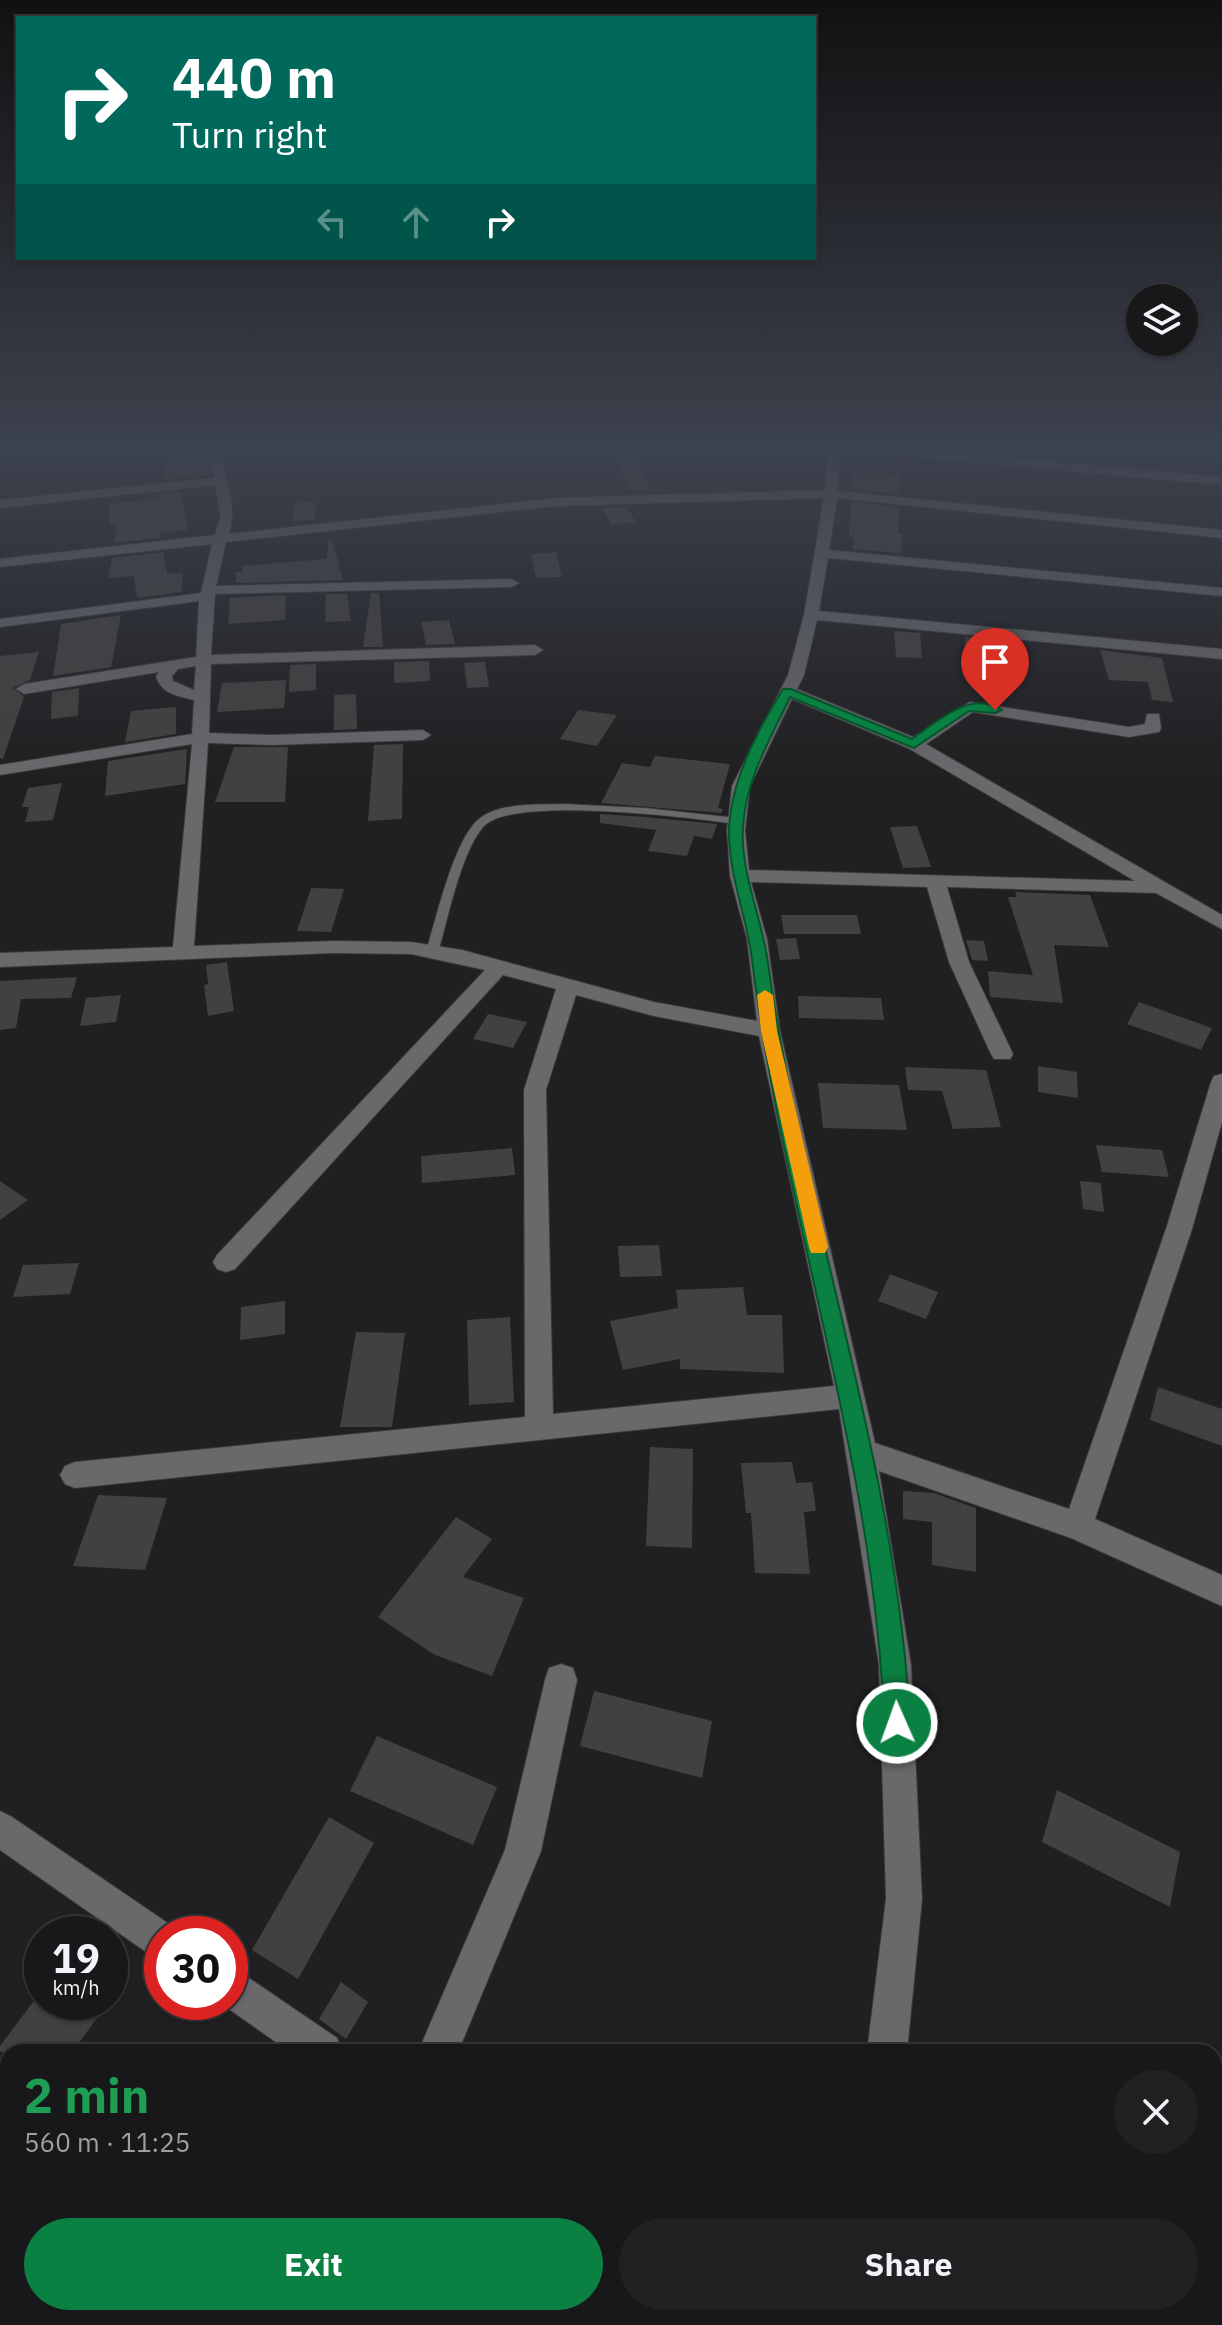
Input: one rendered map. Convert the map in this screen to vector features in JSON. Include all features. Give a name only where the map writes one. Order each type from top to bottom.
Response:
[{"type":"street","points":[[0,563],[72,554]]},
{"type":"street","points":[[183,954],[208,593],[217,554]]},
{"type":"street","points":[[821,554],[811,615],[796,675],[741,786],[737,821],[740,876],[757,939],[769,1031],[851,1396],[895,1665],[904,1899],[888,2044]]},
{"type":"street","points":[[836,554],[1222,592]]},
{"type":"street","points":[[0,623],[208,593],[512,583]]},
{"type":"street","points":[[811,615],[1222,654]]},
{"type":"street","points":[[24,689],[204,660],[535,650]]},
{"type":"street","points":[[173,665],[164,676],[166,683],[176,690],[202,697]]},
{"type":"street","points":[[787,691],[914,744],[1222,923]]},
{"type":"street","points":[[914,744],[970,707],[1129,732],[1153,728],[1153,717]]},
{"type":"street","points":[[0,770],[200,738],[423,735]]},
{"type":"street","points":[[740,876],[1161,888]]},
{"type":"street","points":[[935,880],[959,962],[1002,1054]]},
{"type":"street","points":[[0,960],[334,947],[411,948],[499,967],[654,1009],[769,1031]]},
{"type":"street","points":[[226,1262],[499,967]]},
{"type":"street","points":[[539,1426],[535,1090],[568,986]]},
{"type":"street","points":[[1078,1526],[1179,1229],[1222,1082]]},
{"type":"street","points":[[75,1475],[851,1396]]},
{"type":"street","points":[[862,1452],[1078,1526],[1222,1591]]},
{"type":"street","points":[[441,2044],[523,1851],[561,1680]]},
{"type":"street","points":[[0,1829],[144,1929]]},
{"type":"street","points":[[248,2000],[312,2044]]},
{"type":"lane","points":[[432,952],[464,856],[477,828],[492,814],[514,809],[643,810],[737,821]]},
{"type":"building","points":[[163,554],[167,574],[183,573],[181,592],[137,598],[134,576],[108,578],[112,558]]},
{"type":"building","points":[[327,554],[336,554],[343,580],[236,583],[236,572],[243,572],[242,566],[327,559]]},
{"type":"building","points":[[531,554],[557,554],[562,577],[536,578]]},
{"type":"building","points":[[371,593],[379,593],[383,647],[363,647]]},
{"type":"building","points":[[326,594],[347,594],[351,621],[325,622]]},
{"type":"building","points":[[286,595],[285,620],[228,624],[230,598]]},
{"type":"building","points":[[121,615],[111,667],[53,676],[61,624]]},
{"type":"building","points":[[449,620],[455,644],[426,645],[421,622]]},
{"type":"building","points":[[894,631],[920,633],[922,658],[896,657]]},
{"type":"building","points":[[965,637],[990,640],[990,663],[964,661]]},
{"type":"building","points":[[1100,650],[1162,658],[1173,702],[1152,700],[1148,682],[1109,680]]},
{"type":"building","points":[[39,652],[30,680],[13,688],[24,697],[3,759],[0,758],[0,656]]},
{"type":"building","points":[[429,661],[430,681],[394,683],[394,662]]},
{"type":"building","points":[[485,662],[489,687],[467,688],[464,663]]},
{"type":"building","points":[[316,664],[316,690],[289,692],[290,665]]},
{"type":"building","points":[[286,680],[284,708],[217,712],[222,683]]},
{"type":"building","points":[[79,688],[78,716],[51,719],[52,692]]},
{"type":"building","points":[[356,694],[357,729],[334,730],[334,695]]},
{"type":"building","points":[[176,707],[176,734],[125,742],[131,711]]},
{"type":"building","points":[[578,710],[617,715],[597,746],[560,739]]},
{"type":"building","points":[[403,744],[402,819],[368,821],[374,745]]},
{"type":"building","points":[[234,747],[288,747],[285,802],[215,802]]},
{"type":"building","points":[[187,749],[185,784],[105,796],[108,761]]},
{"type":"building","points":[[655,756],[730,764],[718,808],[723,809],[721,813],[601,803],[622,763],[650,767]]},
{"type":"building","points":[[62,783],[53,820],[25,822],[29,807],[22,807],[28,788]]},
{"type":"building","points":[[600,814],[717,824],[712,839],[694,836],[687,856],[648,851],[656,830],[600,823]]},
{"type":"building","points":[[917,826],[931,867],[903,868],[890,827]]},
{"type":"building","points":[[311,888],[344,889],[331,932],[297,931]]},
{"type":"building","points":[[1015,892],[1090,895],[1109,947],[1054,945],[1063,1003],[990,997],[988,971],[1033,975],[1008,897],[1017,897]]},
{"type":"building","points":[[781,915],[857,915],[861,934],[784,934]]},
{"type":"building","points":[[796,938],[800,959],[780,960],[776,939]]},
{"type":"building","points":[[966,940],[984,941],[988,961],[972,960]]},
{"type":"building","points":[[227,962],[234,1011],[208,1016],[204,985],[208,984],[206,965]]},
{"type":"building","points":[[77,977],[71,998],[21,999],[16,1028],[0,1030],[0,981]]},
{"type":"building","points":[[121,995],[116,1022],[80,1026],[86,998]]},
{"type":"building","points":[[798,996],[881,998],[884,1020],[799,1018]]},
{"type":"building","points":[[1139,1002],[1212,1028],[1201,1050],[1127,1024]]},
{"type":"building","points":[[488,1014],[527,1022],[513,1048],[473,1039]]},
{"type":"building","points":[[1038,1066],[1077,1072],[1078,1098],[1038,1092]]},
{"type":"building","points":[[905,1067],[986,1070],[1001,1127],[953,1129],[942,1091],[908,1090]]},
{"type":"building","points":[[818,1083],[899,1085],[907,1130],[823,1128]]},
{"type":"building","points":[[1096,1145],[1162,1150],[1169,1177],[1102,1172]]},
{"type":"building","points":[[512,1148],[515,1175],[422,1183],[421,1156]]},
{"type":"building","points":[[0,1181],[28,1200],[0,1220]]},
{"type":"building","points":[[1080,1181],[1101,1183],[1104,1212],[1083,1209]]},
{"type":"building","points":[[659,1245],[662,1276],[620,1277],[618,1246]]},
{"type":"building","points":[[79,1263],[70,1294],[13,1297],[23,1265]]},
{"type":"building","points":[[890,1274],[938,1292],[926,1319],[878,1301]]},
{"type":"building","points":[[743,1287],[747,1315],[782,1315],[784,1373],[680,1369],[680,1359],[623,1370],[610,1321],[678,1308],[676,1290]]},
{"type":"building","points":[[285,1301],[285,1334],[240,1340],[241,1307]]},
{"type":"building","points":[[510,1317],[514,1402],[469,1405],[467,1320]]},
{"type":"building","points":[[356,1332],[405,1333],[392,1427],[340,1427]]},
{"type":"building","points":[[1158,1387],[1222,1409],[1222,1446],[1150,1420]]},
{"type":"building","points":[[650,1447],[693,1449],[692,1548],[646,1546]]},
{"type":"building","points":[[792,1462],[796,1483],[812,1482],[816,1511],[804,1512],[810,1574],[755,1573],[751,1513],[746,1513],[741,1463]]},
{"type":"building","points":[[903,1491],[934,1493],[976,1508],[976,1572],[932,1565],[932,1522],[903,1519]]},
{"type":"building","points":[[98,1495],[167,1498],[145,1570],[73,1566]]},
{"type":"building","points":[[456,1517],[492,1539],[463,1577],[524,1598],[492,1676],[435,1655],[378,1617]]},
{"type":"building","points":[[594,1691],[712,1721],[702,1778],[580,1746]]},
{"type":"building","points":[[377,1736],[497,1787],[473,1845],[350,1791]]},
{"type":"building","points":[[1057,1790],[1180,1852],[1170,1907],[1042,1842]]},
{"type":"building","points":[[329,1817],[374,1843],[298,1979],[252,1950]]},
{"type":"building","points":[[341,1982],[368,2002],[346,2039],[319,2019]]},
{"type":"building","points":[[24,2014],[24,2020],[96,2020],[78,2044],[2,2044]]},
{"type":"slow traffic","points":[[765,995],[769,1031],[818,1247]]},
{"type":"route","points":[[897,1723],[895,1665],[859,1435],[769,1031],[757,939],[740,876],[736,830],[741,786],[787,691],[914,744],[967,707],[995,710]]}]
